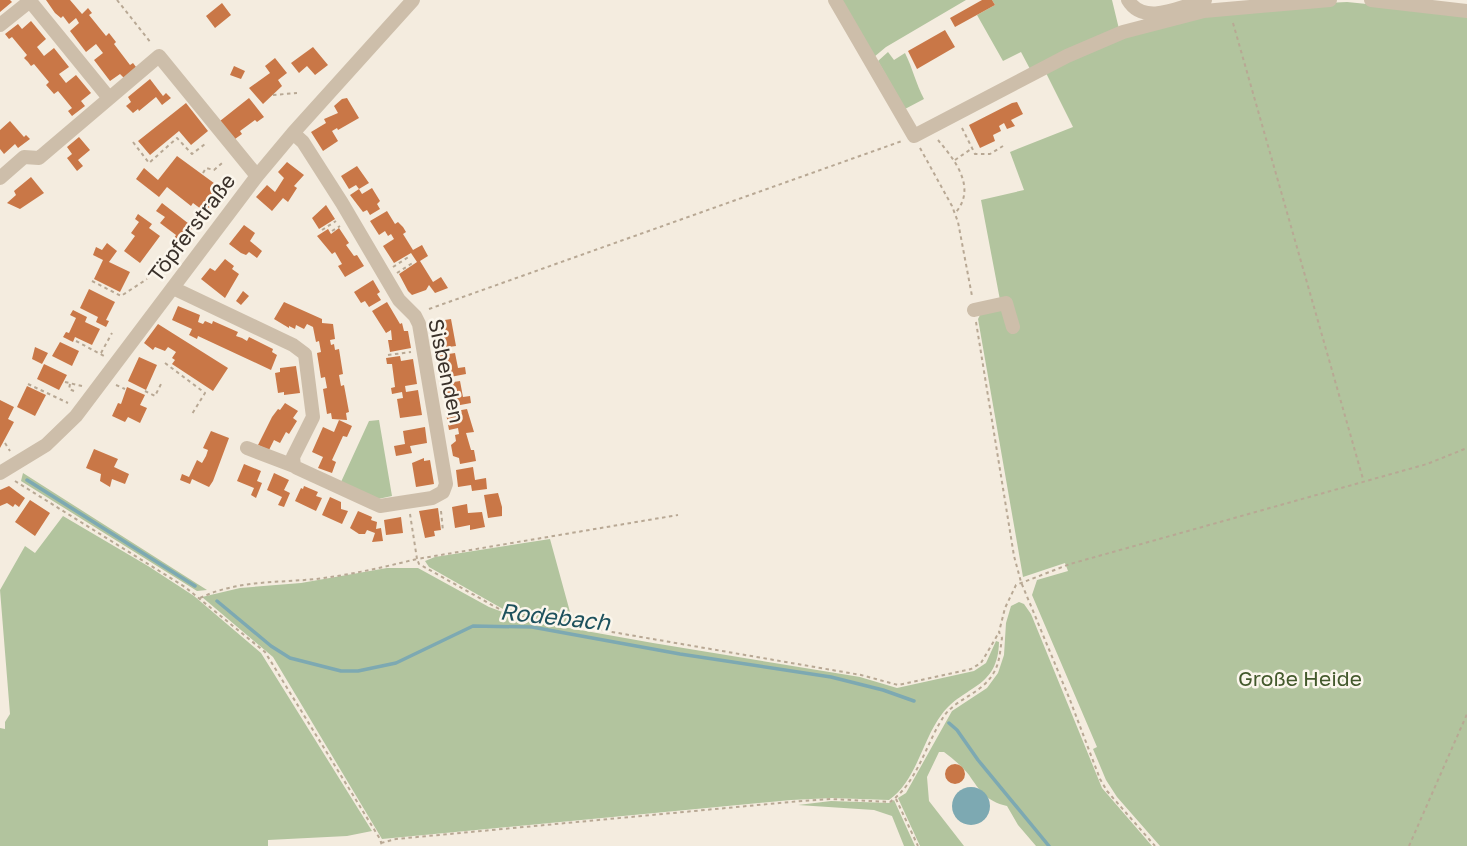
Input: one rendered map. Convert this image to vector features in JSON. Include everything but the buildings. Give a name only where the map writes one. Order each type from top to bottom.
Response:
[{"type":"street","points":[[0,25],[30,0],[109,98]]},
{"type":"street","name":"Töpferstraße","points":[[4,471],[48,444],[81,410],[257,176],[413,0]]},
{"type":"street","points":[[835,0],[914,136],[1067,56],[1123,32],[1205,11],[1330,0]]},
{"type":"street","points":[[1128,0],[1137,10],[1150,14],[1205,0]]},
{"type":"street","points":[[1371,0],[1467,10]]},
{"type":"street","points":[[2,173],[24,157],[39,158],[159,56],[257,176]]},
{"type":"street","name":"Sisbenden","points":[[293,133],[303,142],[399,300],[415,316],[424,350],[446,484],[439,496]]},
{"type":"street","points":[[173,288],[293,345],[305,354],[313,417],[293,457],[294,466]]},
{"type":"street","points":[[974,310],[1006,303],[1013,327]]},
{"type":"street","points":[[247,448],[294,466],[380,506],[439,496]]},
{"type":"path","points":[[117,0],[159,56]]},
{"type":"path","points":[[1228,9],[1363,480]]},
{"type":"path","points":[[273,95],[298,93]]},
{"type":"path","points":[[957,114],[975,154],[990,154],[1003,146]]},
{"type":"path","points":[[928,129],[961,169],[964,192],[961,206],[955,213]]},
{"type":"path","points":[[415,316],[914,136],[955,213],[963,240],[1009,529],[1021,582],[1100,779],[1107,791],[1155,846]]},
{"type":"path","points":[[133,142],[149,163],[177,138],[192,154],[205,144]]},
{"type":"path","points":[[955,160],[972,149]]},
{"type":"path","points":[[203,173],[206,168],[214,170],[222,163]]},
{"type":"path","points":[[322,230],[348,213]]},
{"type":"path","points":[[385,276],[410,256]]},
{"type":"path","points":[[385,276],[414,262]]},
{"type":"path","points":[[92,281],[121,296],[147,279]]},
{"type":"path","points":[[100,354],[112,333]]},
{"type":"path","points":[[76,341],[117,363]]},
{"type":"path","points":[[388,355],[424,350]]},
{"type":"path","points":[[164,363],[205,394],[192,414]]},
{"type":"path","points":[[65,382],[82,386],[85,382]]},
{"type":"path","points":[[145,391],[155,396],[162,382]]},
{"type":"path","points":[[70,383],[69,389],[74,391]]},
{"type":"path","points":[[28,384],[81,410]]},
{"type":"path","points":[[409,503],[419,564],[508,614],[861,675],[898,685],[971,668],[981,663],[999,632],[1005,608],[1016,585],[1021,582],[1070,564],[1427,464],[1467,447]]},
{"type":"path","points":[[4,471],[15,481],[119,544],[200,598],[265,652],[381,844],[396,839],[790,802],[831,799],[890,802],[906,785],[943,718],[952,707],[986,684],[995,670],[1002,638],[999,632]]},
{"type":"path","points":[[439,496],[443,531]]},
{"type":"path","points":[[200,598],[214,591],[242,585],[317,579],[417,559],[678,515]]},
{"type":"path","points":[[1409,846],[1467,714]]},
{"type":"path","points":[[895,798],[918,846]]},
{"type":"green space","points":[[839,0],[966,0],[886,47],[874,57]]},
{"type":"green space","points":[[992,0],[1112,0],[1119,29],[1030,69],[1021,52],[1003,61],[977,15],[995,5]]},
{"type":"green space","name":"Große Heide","points":[[1347,2],[1467,14],[1467,846],[1160,846],[1117,797],[1106,780],[1093,749],[1097,747],[1032,595],[1037,580],[1068,571],[1065,563],[1023,577],[978,319],[1000,300],[981,200],[1024,190],[1010,152],[1073,127],[1045,71],[1124,36],[1172,21],[1305,4]]},
{"type":"green space","points":[[888,52],[894,60],[905,53],[924,99],[905,109],[878,61]]},
{"type":"green space","points":[[379,420],[392,496],[378,499],[341,482],[369,421]]},
{"type":"green space","points":[[23,473],[207,590],[197,591],[21,481]]},
{"type":"green space","points":[[63,516],[194,596],[261,653],[372,831],[347,836],[268,840],[268,846],[0,846],[0,728],[5,729],[5,722],[10,714],[0,590],[25,546],[35,553]]},
{"type":"green space","points":[[550,539],[570,612],[588,627],[510,613],[429,567],[425,561],[435,557]]},
{"type":"green space","points":[[387,568],[418,568],[489,607],[524,620],[860,677],[897,688],[974,671],[986,663],[996,641],[999,642],[997,657],[986,678],[942,714],[913,771],[889,800],[791,800],[382,839],[273,657],[202,597],[240,588],[301,583]]},
{"type":"green space","points":[[1019,602],[1024,604],[1031,614],[1102,788],[1152,846],[1036,846],[1018,825],[1007,806],[980,791],[960,766],[944,752],[939,752],[927,777],[929,801],[964,846],[920,846],[898,798],[906,793],[952,711],[987,688],[998,673],[1004,655],[1006,623],[1011,606]]},
{"type":"green space","points":[[894,800],[915,846],[904,846],[892,816],[874,810],[798,805],[831,801],[890,803]]},
{"type":"water","points":[[971,787],[984,793],[990,806],[984,819],[971,825],[958,819],[952,806],[958,793]]},
{"type":"waterway","name":"Rodebach","points":[[27,480],[195,586]]},
{"type":"waterway","name":"Rodebach","points":[[217,601],[271,646],[290,658],[341,671],[358,671],[396,663],[473,626],[532,627],[680,654],[831,677],[914,701]]},
{"type":"waterway","name":"Rodebach","points":[[949,723],[1049,846]]}]
